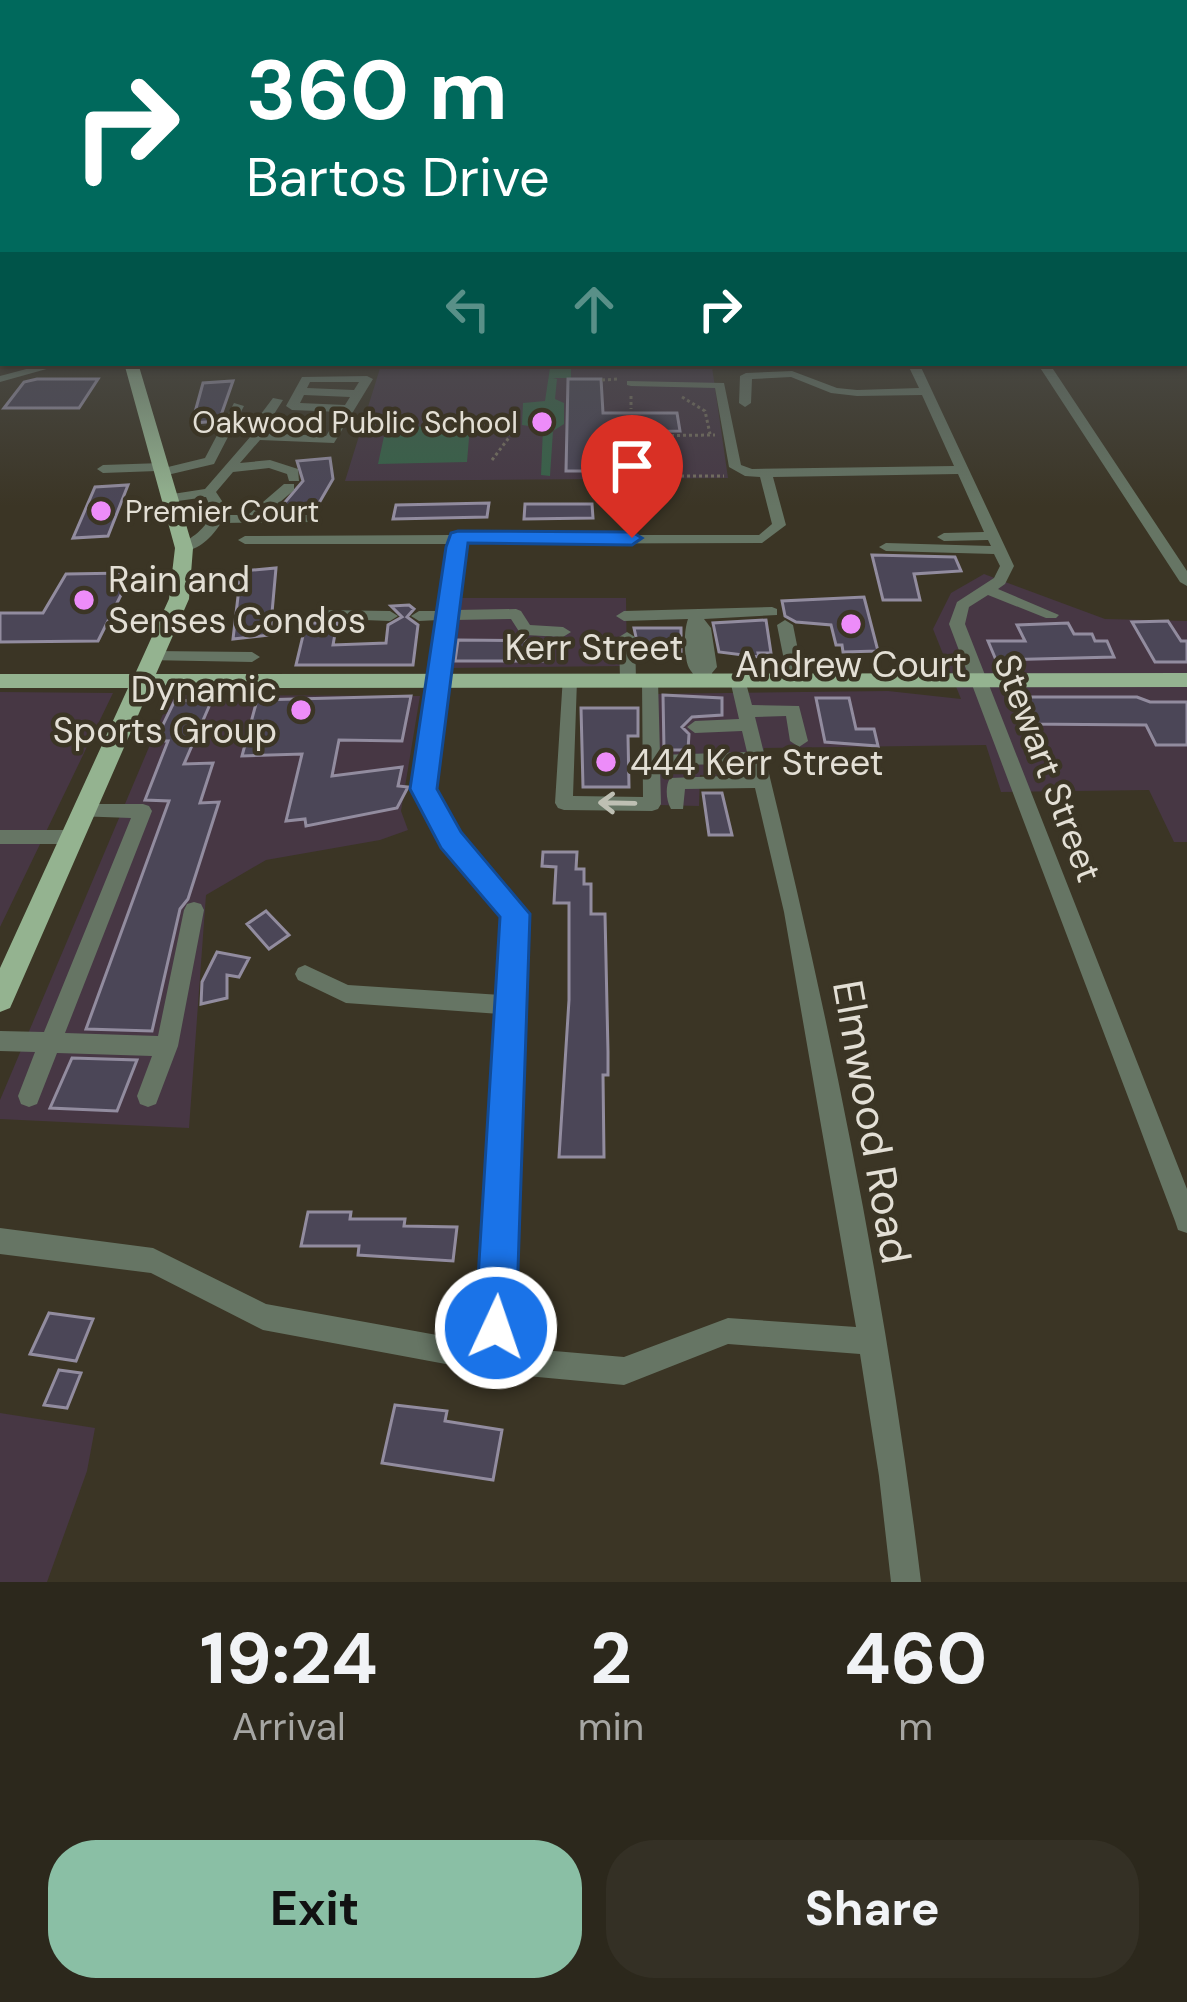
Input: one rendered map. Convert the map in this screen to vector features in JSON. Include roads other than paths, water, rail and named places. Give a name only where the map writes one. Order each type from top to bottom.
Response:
[{"type":"main road","points":[[0,999],[179,598],[184,548],[132,366]]},
{"type":"main road","name":"Kerr Street","points":[[0,681],[705,676],[738,680],[1187,680]]},
{"type":"street","points":[[0,379],[50,366]]},
{"type":"street","points":[[914,366],[996,543]]},
{"type":"street","points":[[1044,366],[1182,566],[1187,582]]},
{"type":"street","points":[[746,403],[746,376],[792,374],[836,391],[926,391]]},
{"type":"street","points":[[257,436],[329,441],[351,409],[367,379],[310,378],[295,396],[294,406],[351,409]]},
{"type":"street","points":[[631,383],[720,385],[735,466],[749,473],[962,470]]},
{"type":"street","points":[[257,436],[255,430],[270,400],[295,396]]},
{"type":"street","points":[[103,469],[162,470],[210,461],[238,406]]},
{"type":"street","points":[[171,498],[209,492],[257,436]]},
{"type":"street","points":[[233,468],[283,466],[293,472],[291,483],[255,513]]},
{"type":"street","points":[[245,540],[762,539],[779,525],[766,476]]},
{"type":"street","points":[[209,492],[218,513]]},
{"type":"street","points":[[218,513],[307,519]]},
{"type":"street","points":[[184,548],[202,539],[218,513]]},
{"type":"street","points":[[458,537],[423,789],[451,840],[515,914],[494,1359]]},
{"type":"street","points":[[944,537],[996,543]]},
{"type":"street","points":[[886,547],[996,543]]},
{"type":"street","name":"Stewart Street","points":[[996,543],[1006,574],[962,605],[957,624],[1187,1221]]},
{"type":"street","points":[[988,590],[1051,615]]},
{"type":"street","points":[[419,616],[516,614],[525,630],[562,632]]},
{"type":"street","points":[[316,616],[390,616]]},
{"type":"street","points":[[624,616],[778,619],[796,680]]},
{"type":"street","points":[[696,618],[703,628],[709,667],[705,676]]},
{"type":"street","points":[[568,680],[564,803],[652,804],[639,680],[627,638]]},
{"type":"street","points":[[153,656],[252,657]]},
{"type":"street","name":"Elmwood Road","points":[[738,680],[794,912],[894,1476],[905,1582]]},
{"type":"street","points":[[694,727],[793,710],[799,741]]},
{"type":"street","points":[[666,760],[757,770]]},
{"type":"street","points":[[677,804],[676,783],[757,770]]},
{"type":"street","points":[[0,837],[142,811],[29,1096]]},
{"type":"street","points":[[148,1096],[167,1046],[194,910]]},
{"type":"street","points":[[305,974],[346,994],[511,1006]]},
{"type":"street","points":[[0,1041],[167,1046]]},
{"type":"street","points":[[0,1241],[153,1261],[263,1317],[494,1359],[624,1371],[728,1331],[871,1341]]},
{"type":"place","name":"Oakwood Public School","points":[[542,422]]},
{"type":"place","name":"Premier Court","points":[[101,511]]},
{"type":"place","name":"Rain and Senses Condos","points":[[84,600]]},
{"type":"place","name":"Andrew Court","points":[[851,624]]},
{"type":"place","name":"Dynamic Sports Group","points":[[301,710]]},
{"type":"place","name":"444 Kerr Street","points":[[606,762]]}]
